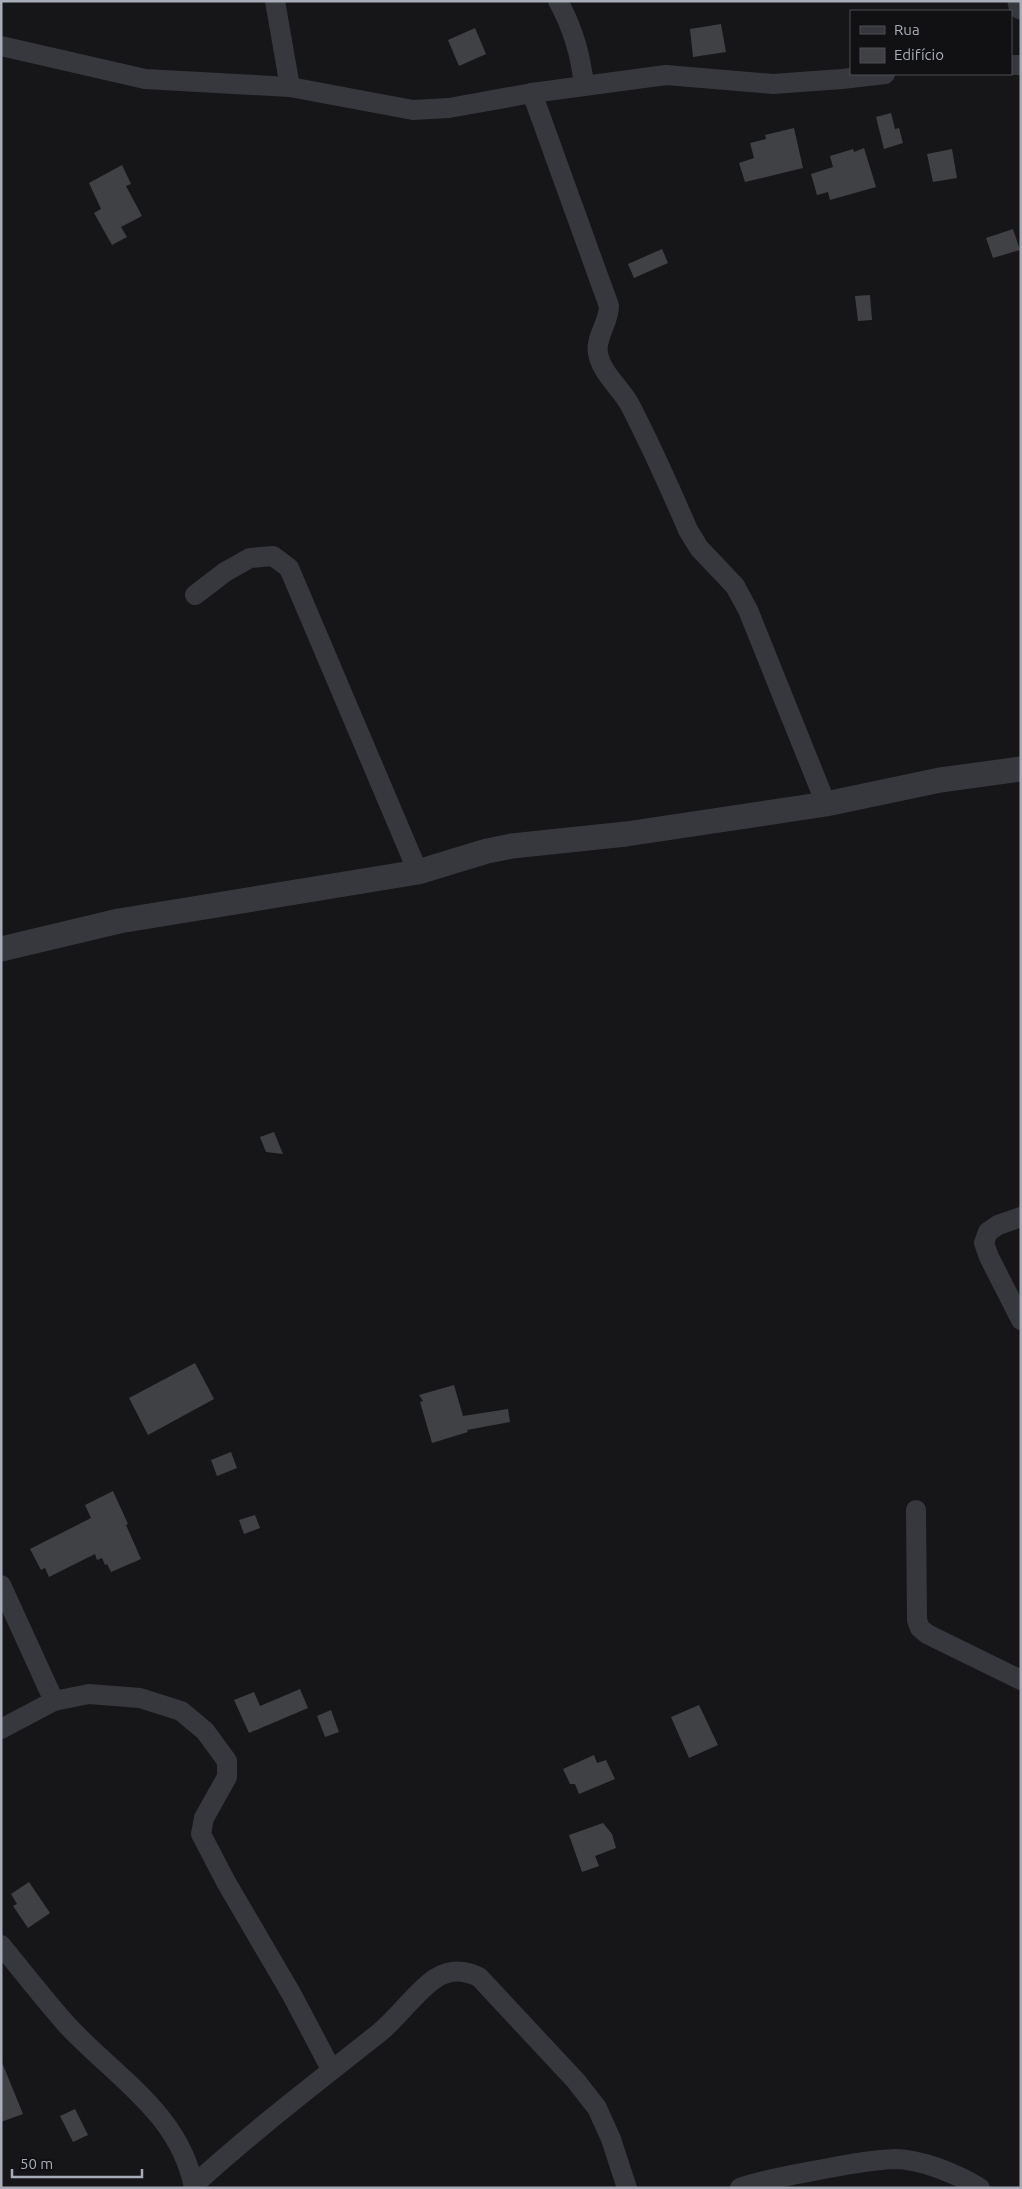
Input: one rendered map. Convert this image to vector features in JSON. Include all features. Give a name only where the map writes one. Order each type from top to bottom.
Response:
[{"type":"street","points":[[276,1],[290,87]]},
{"type":"street","points":[[558,1],[574,37],[581,61],[584,86]]},
{"type":"street","points":[[1020,1],[1021,8]]},
{"type":"street","points":[[1,46],[145,79],[290,87],[413,110],[449,108],[532,93],[666,75],[773,84],[876,75]]},
{"type":"street","points":[[532,93],[609,306],[609,316],[598,342],[598,354],[603,366],[629,403],[688,530],[699,548],[735,586],[748,610],[826,804]]},
{"type":"street","points":[[195,595],[225,572],[250,558],[274,556],[288,568],[418,872]]},
{"type":"street","points":[[1,949],[118,921],[418,872],[512,846],[626,834],[826,804],[940,780],[1021,769]]},
{"type":"street","points":[[1021,1217],[998,1224],[988,1232],[984,1243],[989,1257],[1021,1320]]},
{"type":"street","points":[[916,1510],[917,1620],[920,1628],[926,1634],[1021,1680]]},
{"type":"street","points":[[1,1585],[54,1701]]},
{"type":"street","points":[[1,1729],[54,1701],[90,1694],[140,1698],[181,1711],[205,1731],[227,1762],[227,1777],[204,1818],[201,1834],[226,1882],[292,1995],[331,2069]]},
{"type":"street","points":[[1,1945],[68,2026],[143,2096],[171,2133],[185,2157],[194,2186],[331,2069],[380,2032],[436,1978],[454,1970],[479,1977],[576,2081],[596,2108],[611,2139],[626,2188]]},
{"type":"street","points":[[740,2188],[766,2180],[861,2163],[895,2159],[925,2165],[961,2176],[980,2188]]},
{"type":"building","points":[[721,24],[726,52],[693,57],[690,29]]},
{"type":"building","points":[[475,28],[486,54],[459,66],[448,40]]},
{"type":"building","points":[[891,113],[895,129],[899,128],[903,143],[884,149],[876,117]]},
{"type":"building","points":[[794,128],[803,168],[745,182],[739,163],[754,158],[750,143],[766,139],[765,135]]},
{"type":"building","points":[[864,148],[876,187],[830,200],[828,192],[817,195],[811,174],[833,167],[830,156],[853,149],[854,152]]},
{"type":"building","points":[[952,149],[957,178],[933,182],[927,154]]},
{"type":"building","points":[[122,165],[131,184],[126,186],[142,216],[121,227],[127,237],[112,245],[94,213],[101,209],[89,183]]},
{"type":"building","points":[[1013,229],[1020,250],[993,258],[986,238]]},
{"type":"building","points":[[662,249],[668,263],[634,278],[628,264]]},
{"type":"building","points":[[870,295],[872,320],[858,321],[855,296]]},
{"type":"building","points":[[274,1132],[283,1154],[266,1152],[260,1137]]},
{"type":"building","points":[[195,1363],[214,1399],[148,1435],[129,1398]]},
{"type":"building","points":[[454,1385],[463,1416],[508,1409],[510,1422],[467,1430],[468,1432],[432,1443],[420,1402],[423,1401],[419,1395]]},
{"type":"building","points":[[231,1452],[237,1468],[217,1476],[211,1460]]},
{"type":"building","points":[[113,1491],[141,1559],[111,1572],[102,1558],[97,1560],[95,1554],[49,1577],[45,1568],[41,1570],[30,1549],[91,1518],[85,1505]]},
{"type":"building","points":[[255,1515],[260,1528],[244,1534],[239,1520]]},
{"type":"building","points":[[300,1689],[308,1708],[249,1733],[234,1700],[254,1692],[260,1706]]},
{"type":"building","points":[[699,1705],[718,1745],[689,1758],[671,1717]]},
{"type":"building","points":[[331,1710],[339,1732],[325,1737],[317,1716]]},
{"type":"building","points":[[594,1755],[597,1763],[606,1760],[615,1779],[579,1794],[575,1784],[570,1784],[563,1769]]},
{"type":"building","points":[[603,1823],[612,1834],[616,1848],[595,1856],[599,1866],[582,1872],[569,1835]]},
{"type":"building","points":[[29,1882],[50,1913],[28,1928],[13,1906],[17,1904],[11,1894]]},
{"type":"building","points":[[1,2060],[23,2114],[1,2122]]},
{"type":"building","points":[[75,2109],[88,2135],[73,2142],[60,2116]]}]
